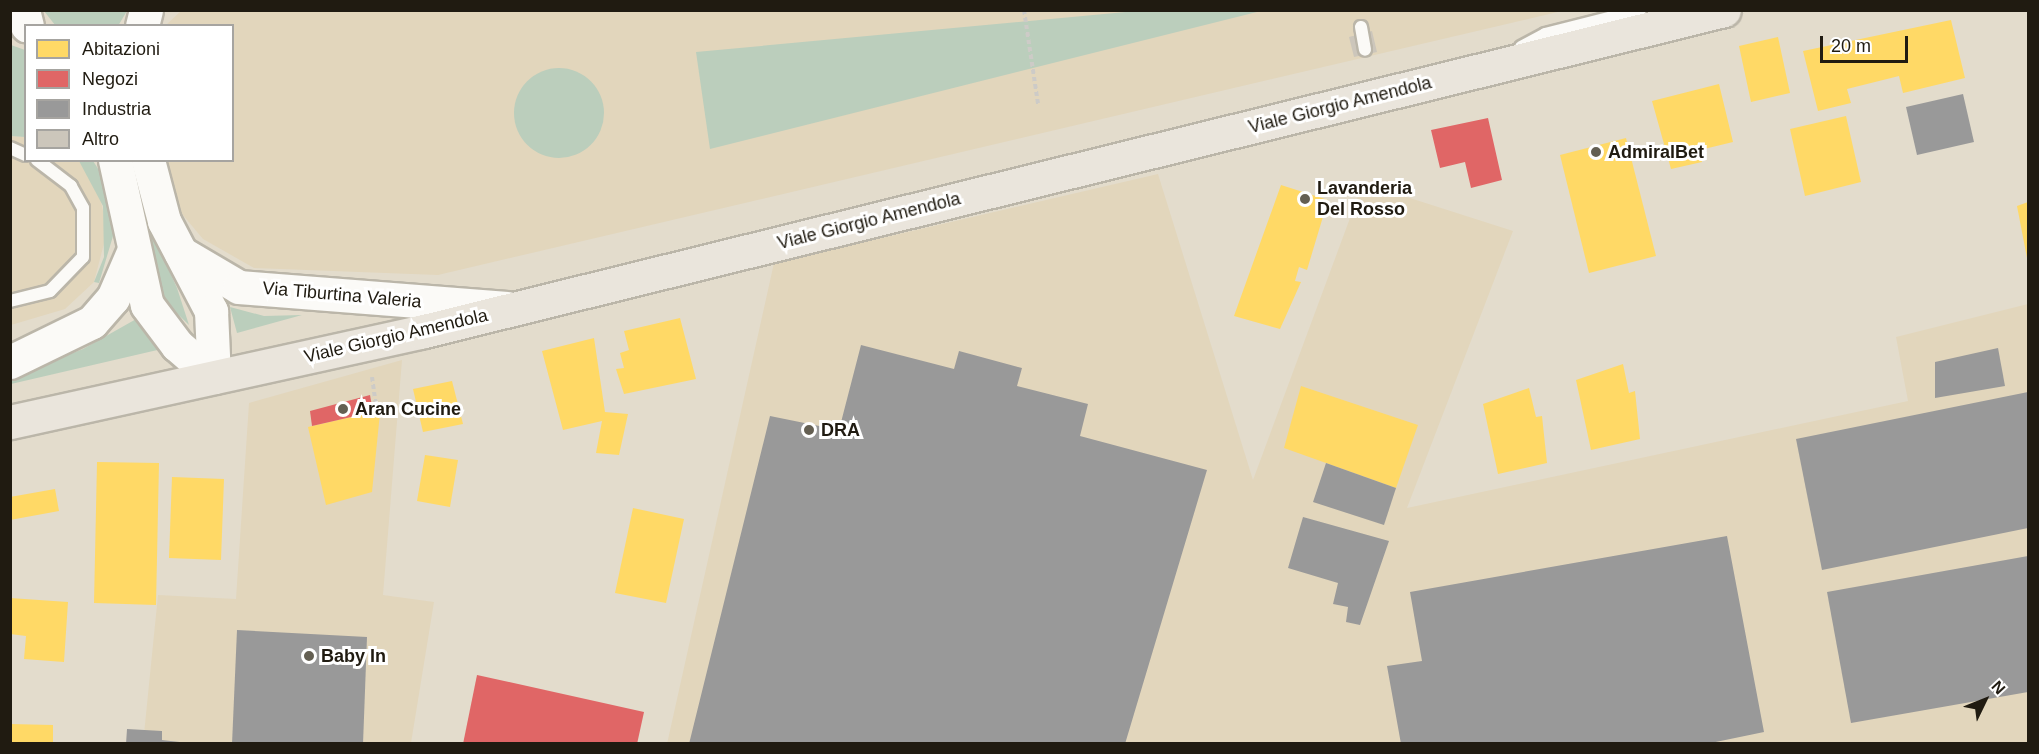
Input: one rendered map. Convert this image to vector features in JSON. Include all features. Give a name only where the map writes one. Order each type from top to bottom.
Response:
[{"type":"main road","name":"Viale Giorgio Amendola","points":[[10,422],[514,309],[1473,72],[1685,15],[1724,10]]},
{"type":"street","points":[[115,162],[132,254],[153,315],[177,345],[214,377]]},
{"type":"street","points":[[148,162],[152,188],[181,253],[211,311],[214,377]]},
{"type":"street","name":"Via Tiburtina Valeria","points":[[181,253],[239,287],[514,309]]},
{"type":"street","points":[[10,362],[92,322],[113,298],[132,254]]},
{"type":"lane","points":[[1473,72],[1545,34],[1640,10]]},
{"type":"lane","points":[[1361,27],[1365,50]]},
{"type":"lane","points":[[10,147],[24,154]]},
{"type":"lane","points":[[10,301],[50,291],[82,257],[83,208],[71,186],[40,162]]},
{"type":"path","points":[[1024,10],[1038,104]]},
{"type":"path","points":[[372,377],[377,412]]},
{"type":"shaded area","points":[[182,10],[1562,11],[438,275],[254,268],[203,239],[172,202],[167,162],[234,162],[234,24],[167,24]]},
{"type":"shaded area","points":[[10,136],[24,137],[24,162],[80,162],[99,190],[107,232],[94,282],[65,309],[11,325]]},
{"type":"shaded area","points":[[1158,174],[1253,480],[1363,183],[1513,231],[1407,508],[1908,401],[1896,337],[2028,304],[2028,743],[667,744],[774,263]]},
{"type":"shaded area","points":[[402,360],[383,595],[434,602],[411,743],[143,744],[158,595],[236,599],[249,403]]},
{"type":"green space","points":[[44,11],[127,11],[119,24],[54,24]]},
{"type":"green space","points":[[1136,11],[1261,11],[710,149],[696,52]]},
{"type":"green space","points":[[11,45],[24,50],[24,137],[11,136]]},
{"type":"green space","points":[[559,68],[576,71],[591,81],[601,96],[604,113],[601,130],[591,145],[576,155],[559,158],[542,155],[527,145],[517,130],[514,113],[517,96],[527,81],[542,71]]},
{"type":"green space","points":[[80,162],[94,162],[97,167],[109,189],[116,226],[99,283],[94,282],[104,257],[103,206]]},
{"type":"green space","points":[[144,214],[177,288],[189,325],[159,296]]},
{"type":"green space","points":[[230,307],[264,316],[302,315],[237,333]]},
{"type":"green space","points":[[138,318],[166,348],[11,384],[11,377],[83,349]]},
{"type":"building: Abitazioni","points":[[1951,20],[1965,78],[1903,93],[1899,76],[1847,89],[1851,103],[1818,111],[1803,51]]},
{"type":"building: Abitazioni","points":[[1778,37],[1790,93],[1751,102],[1739,46]]},
{"type":"building: Abitazioni","points":[[1719,84],[1733,142],[1700,150],[1702,162],[1671,169],[1652,101]]},
{"type":"building: Abitazioni","points":[[1846,116],[1861,182],[1805,196],[1790,129]]},
{"type":"building: Abitazioni","points":[[1626,138],[1656,256],[1589,273],[1560,155]]},
{"type":"building: Abitazioni","points":[[1281,185],[1328,200],[1307,270],[1299,267],[1295,281],[1301,282],[1280,329],[1234,316]]},
{"type":"building: Abitazioni","points":[[2028,202],[2028,258],[2027,258],[2017,206]]},
{"type":"building: Abitazioni","points":[[680,318],[696,379],[624,394],[616,369],[624,368],[620,353],[629,350],[624,331]]},
{"type":"building: Abitazioni","points":[[594,338],[605,412],[628,414],[619,455],[596,453],[602,421],[563,430],[542,351]]},
{"type":"building: Abitazioni","points":[[1623,364],[1629,393],[1635,391],[1640,439],[1591,450],[1576,380]]},
{"type":"building: Abitazioni","points":[[452,381],[463,424],[423,432],[413,389]]},
{"type":"building: Abitazioni","points":[[1301,386],[1418,425],[1396,488],[1284,448]]},
{"type":"building: Abitazioni","points":[[1529,388],[1536,417],[1542,416],[1547,463],[1498,474],[1483,404]]},
{"type":"building: Abitazioni","points":[[373,412],[380,413],[372,492],[326,505],[308,427]]},
{"type":"building: Abitazioni","points":[[425,455],[458,460],[450,507],[417,501]]},
{"type":"building: Abitazioni","points":[[97,462],[159,463],[156,605],[94,603]]},
{"type":"building: Abitazioni","points":[[172,477],[224,479],[221,560],[169,558]]},
{"type":"building: Abitazioni","points":[[55,489],[59,511],[10,520],[10,497]]},
{"type":"building: Abitazioni","points":[[633,508],[684,519],[666,603],[615,593]]},
{"type":"building: Abitazioni","points":[[10,598],[68,602],[64,662],[24,659],[26,636],[10,634]]},
{"type":"building: Abitazioni","points":[[10,724],[53,725],[53,744],[10,744]]},
{"type":"building: Negozi","points":[[1488,118],[1502,180],[1471,188],[1465,162],[1440,168],[1431,130]]},
{"type":"building: Negozi","points":[[370,395],[373,412],[312,426],[310,411]]},
{"type":"building: Negozi","points":[[477,675],[644,712],[637,744],[463,744]]},
{"type":"building: Industria","points":[[1963,94],[1974,142],[1917,155],[1906,107]]},
{"type":"building: Industria","points":[[861,345],[954,369],[959,351],[1022,368],[1017,386],[1088,404],[1080,436],[1207,470],[1125,744],[689,744],[770,416],[839,430]]},
{"type":"building: Industria","points":[[1998,348],[2005,386],[1935,398],[1935,362]]},
{"type":"building: Industria","points":[[2028,392],[2028,528],[1822,570],[1796,439]]},
{"type":"building: Industria","points":[[1326,463],[1396,488],[1384,525],[1313,502]]},
{"type":"building: Industria","points":[[1303,517],[1389,541],[1360,625],[1346,622],[1348,607],[1333,604],[1338,583],[1288,568]]},
{"type":"building: Industria","points":[[1727,536],[1764,732],[1706,744],[1401,744],[1387,666],[1422,661],[1410,592]]},
{"type":"building: Industria","points":[[2028,556],[2028,692],[1851,723],[1827,592]]},
{"type":"building: Industria","points":[[237,630],[367,637],[363,744],[232,744]]},
{"type":"building: Industria","points":[[127,729],[162,731],[162,740],[197,744],[126,744]]},
{"type":"building: Altro","points":[[1372,31],[1377,52],[1354,57],[1349,37]]},
{"type":"place","name":"AdmiralBet","points":[[1596,152]]},
{"type":"place","name":"Lavanderia Del Rosso","points":[[1305,199]]},
{"type":"place","name":"Aran Cucine","points":[[343,409]]},
{"type":"place","name":"DRA","points":[[809,430]]},
{"type":"place","name":"Baby In","points":[[309,656]]}]
